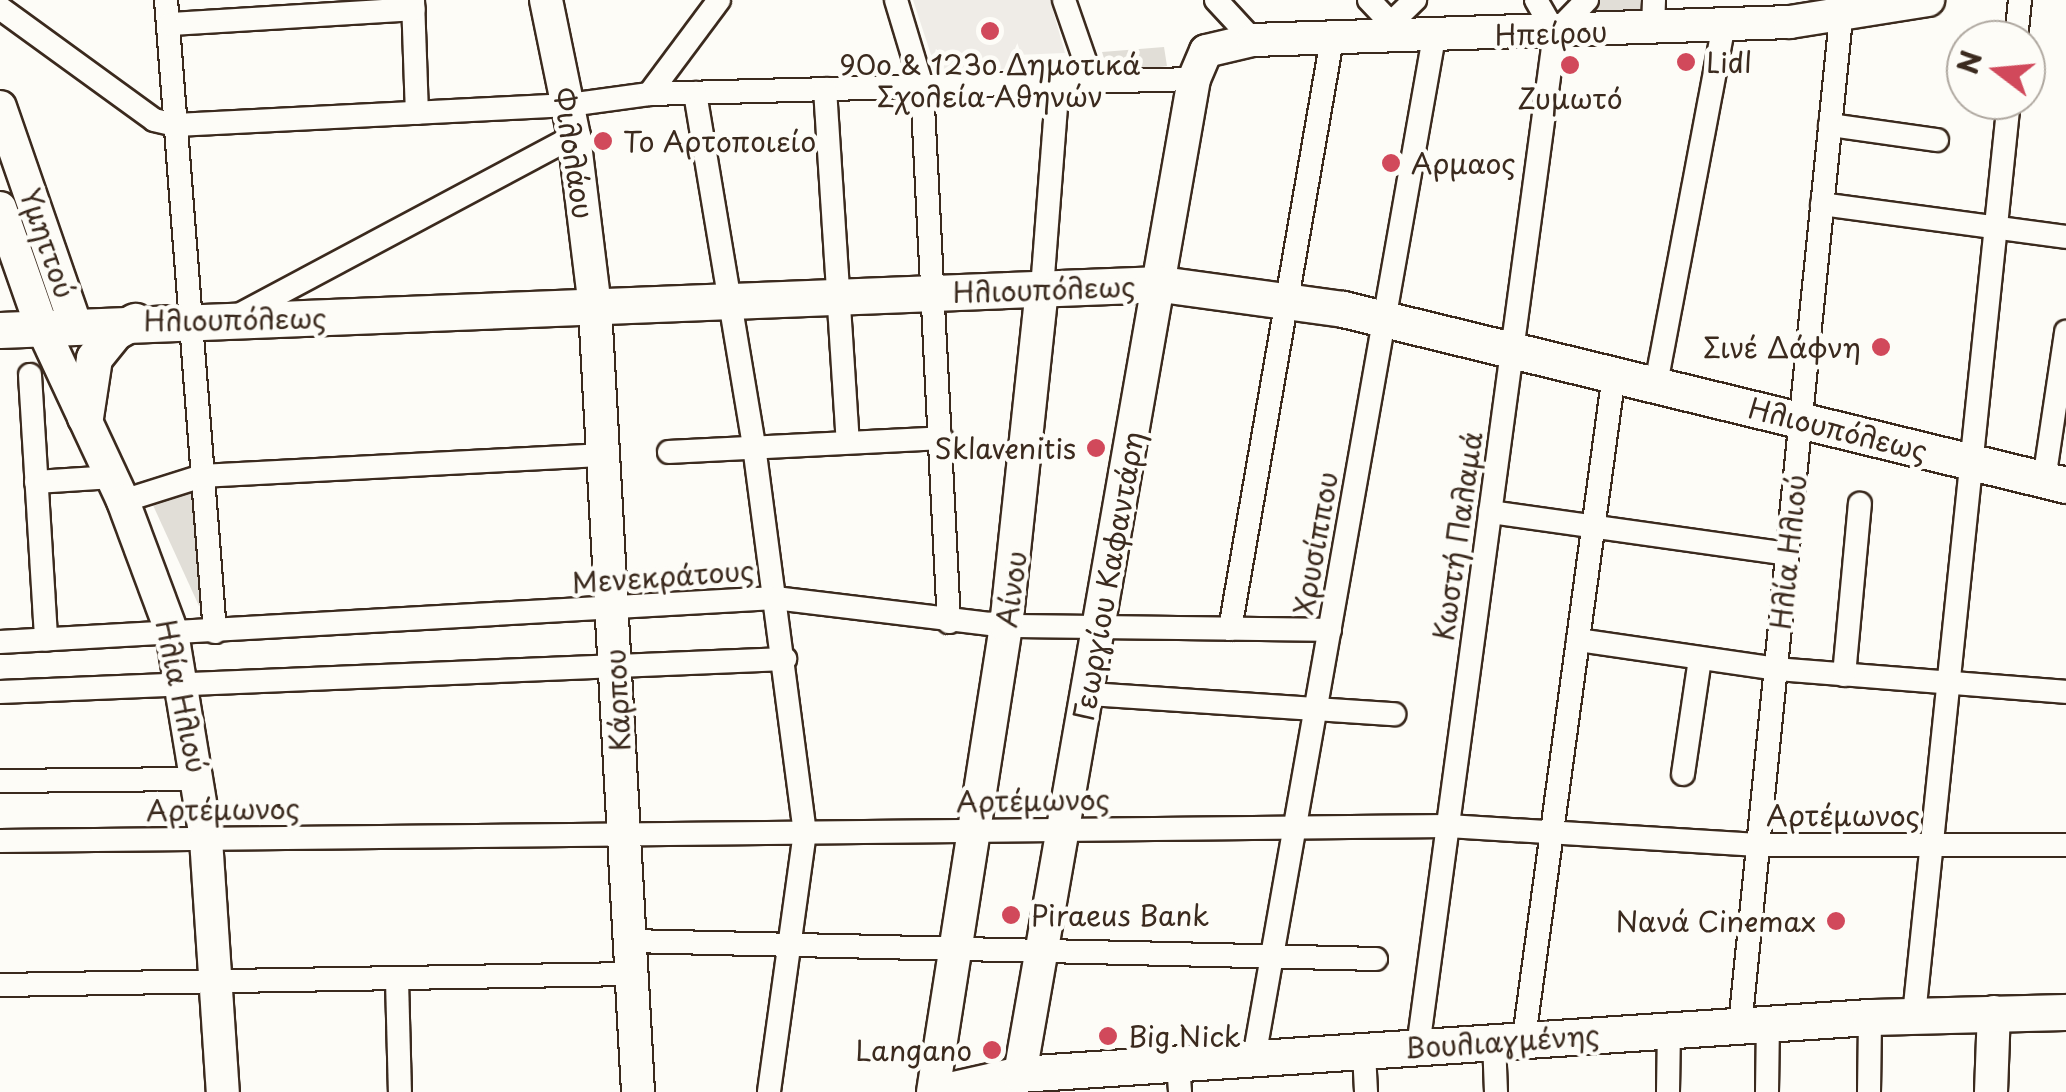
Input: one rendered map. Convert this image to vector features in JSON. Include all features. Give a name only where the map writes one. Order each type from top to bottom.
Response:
[{"type":"main road","name":"Ηλιουπόλεως","points":[[0,330],[58,324],[595,308],[1160,284],[1288,298],[1385,318],[2055,482]]},
{"type":"main road","points":[[85,416],[94,358],[115,332],[135,321]]},
{"type":"main road","name":"Βουλιαγμένης","points":[[936,1092],[1020,1074],[1179,1078],[1254,1058],[1509,1039],[1870,1017],[2066,1012]]},
{"type":"street","name":"Φιλολάου","points":[[546,0],[571,121],[595,308]]},
{"type":"street","points":[[649,94],[719,0]]},
{"type":"street","points":[[896,0],[922,86],[949,622]]},
{"type":"street","points":[[1064,0],[1092,81]]},
{"type":"street","points":[[1216,0],[1253,40]]},
{"type":"street","points":[[1368,0],[1410,33],[1415,0]]},
{"type":"street","points":[[1536,0],[1554,33],[1587,0]]},
{"type":"street","name":"Ηπείρου","points":[[1194,78],[1210,48],[1253,40],[1410,33],[1554,33],[1653,14],[1724,25],[1764,11],[1841,18],[1928,0]]},
{"type":"street","points":[[215,632],[202,476],[212,321],[176,125],[168,12],[413,4],[417,113]]},
{"type":"street","points":[[0,8],[154,120],[176,125],[417,113],[571,121]]},
{"type":"street","name":"Ηλία Ηλιού","points":[[1767,1092],[1754,1025],[1758,845],[1841,18]]},
{"type":"street","points":[[1656,384],[1724,25]]},
{"type":"street","name":"Χρυσίππου","points":[[1254,1058],[1385,318],[1410,33]]},
{"type":"street","name":"Κωστή Παλαμά","points":[[1418,1047],[1554,33]]},
{"type":"street","points":[[1230,629],[1332,39]]},
{"type":"street","points":[[212,321],[571,121],[649,94],[1194,78]]},
{"type":"street","name":"Γεωργίου Καφαντάρη","points":[[1020,1074],[1194,78]]},
{"type":"street","name":"Αίνου","points":[[936,1092],[952,949],[1006,626],[1042,289],[1058,82]]},
{"type":"street","points":[[825,89],[848,441]]},
{"type":"street","points":[[695,93],[754,446],[785,659],[804,832],[769,1092]]},
{"type":"street","name":"Υμηττού","points":[[0,107],[58,324]]},
{"type":"street","points":[[1914,1015],[2008,120]]},
{"type":"street","points":[[1830,125],[1937,140]]},
{"type":"street","points":[[1822,204],[2066,237]]},
{"type":"street","name":"Υμηττού","points":[[0,208],[58,324]]},
{"type":"street","name":"Κάρπου","points":[[595,308],[638,1092]]},
{"type":"street","name":"Ηλία Ηλιού","points":[[58,324],[85,416],[118,489],[172,634],[183,684],[206,839],[223,1092]]},
{"type":"street","points":[[2055,482],[2066,332]]},
{"type":"street","points":[[1496,1092],[1552,828],[1614,374]]},
{"type":"street","points":[[30,375],[46,640]]},
{"type":"street","points":[[669,452],[942,438]]},
{"type":"street","points":[[36,482],[118,489],[202,476],[603,455]]},
{"type":"street","points":[[1844,675],[1860,504]]},
{"type":"street","points":[[1490,512],[1787,554]]},
{"type":"street","name":"Μενεκράτους","points":[[0,642],[612,611],[776,598],[1006,626],[1330,630]]},
{"type":"street","points":[[1578,640],[1776,669],[2066,692]]},
{"type":"street","points":[[0,692],[785,659]]},
{"type":"street","points":[[1683,774],[1700,659]]},
{"type":"street","points":[[1089,694],[1394,714]]},
{"type":"street","points":[[0,781],[199,779]]},
{"type":"street","name":"Αρτέμωνος","points":[[0,841],[1448,826],[1552,828],[1758,845],[2066,845]]},
{"type":"street","points":[[0,985],[397,980],[790,944],[1376,959]]},
{"type":"street","points":[[397,980],[400,1092]]},
{"type":"street","points":[[1991,1092],[1994,1012]]},
{"type":"street","points":[[1870,1017],[1870,1092]]},
{"type":"street","points":[[1668,1092],[1669,1030]]},
{"type":"street","points":[[1364,1052],[1366,1092]]},
{"type":"shaded area","name":"90ο & 123ο Δημοτικά Σχολεία Αθηνών","points":[[913,0],[1050,0],[1065,53],[1014,55],[1015,68],[938,76]]},
{"type":"shaded area","points":[[1593,0],[1643,0],[1642,12],[1580,13]]},
{"type":"shaded area","points":[[1164,47],[1167,66],[1109,74],[1102,52]]},
{"type":"shaded area","points":[[196,486],[206,602],[199,606],[152,503]]},
{"type":"place","name":"90ο & 123ο Δημοτικά Σχολεία Αθηνών","points":[[990,31]]},
{"type":"place","name":"Lidl","points":[[1686,62]]},
{"type":"place","name":"Ζυμωτό","points":[[1570,65]]},
{"type":"place","name":"Το Αρτοποιείο","points":[[603,141]]},
{"type":"place","name":"Αρμαος","points":[[1391,163]]},
{"type":"place","name":"Σινέ Δάφνη","points":[[1881,347]]},
{"type":"place","name":"Sklavenitis","points":[[1096,448]]},
{"type":"place","name":"Piraeus Bank","points":[[1011,915]]},
{"type":"place","name":"Νανά Cinemax","points":[[1836,921]]},
{"type":"place","name":"Big Nick","points":[[1108,1036]]},
{"type":"place","name":"Langano","points":[[992,1050]]}]
